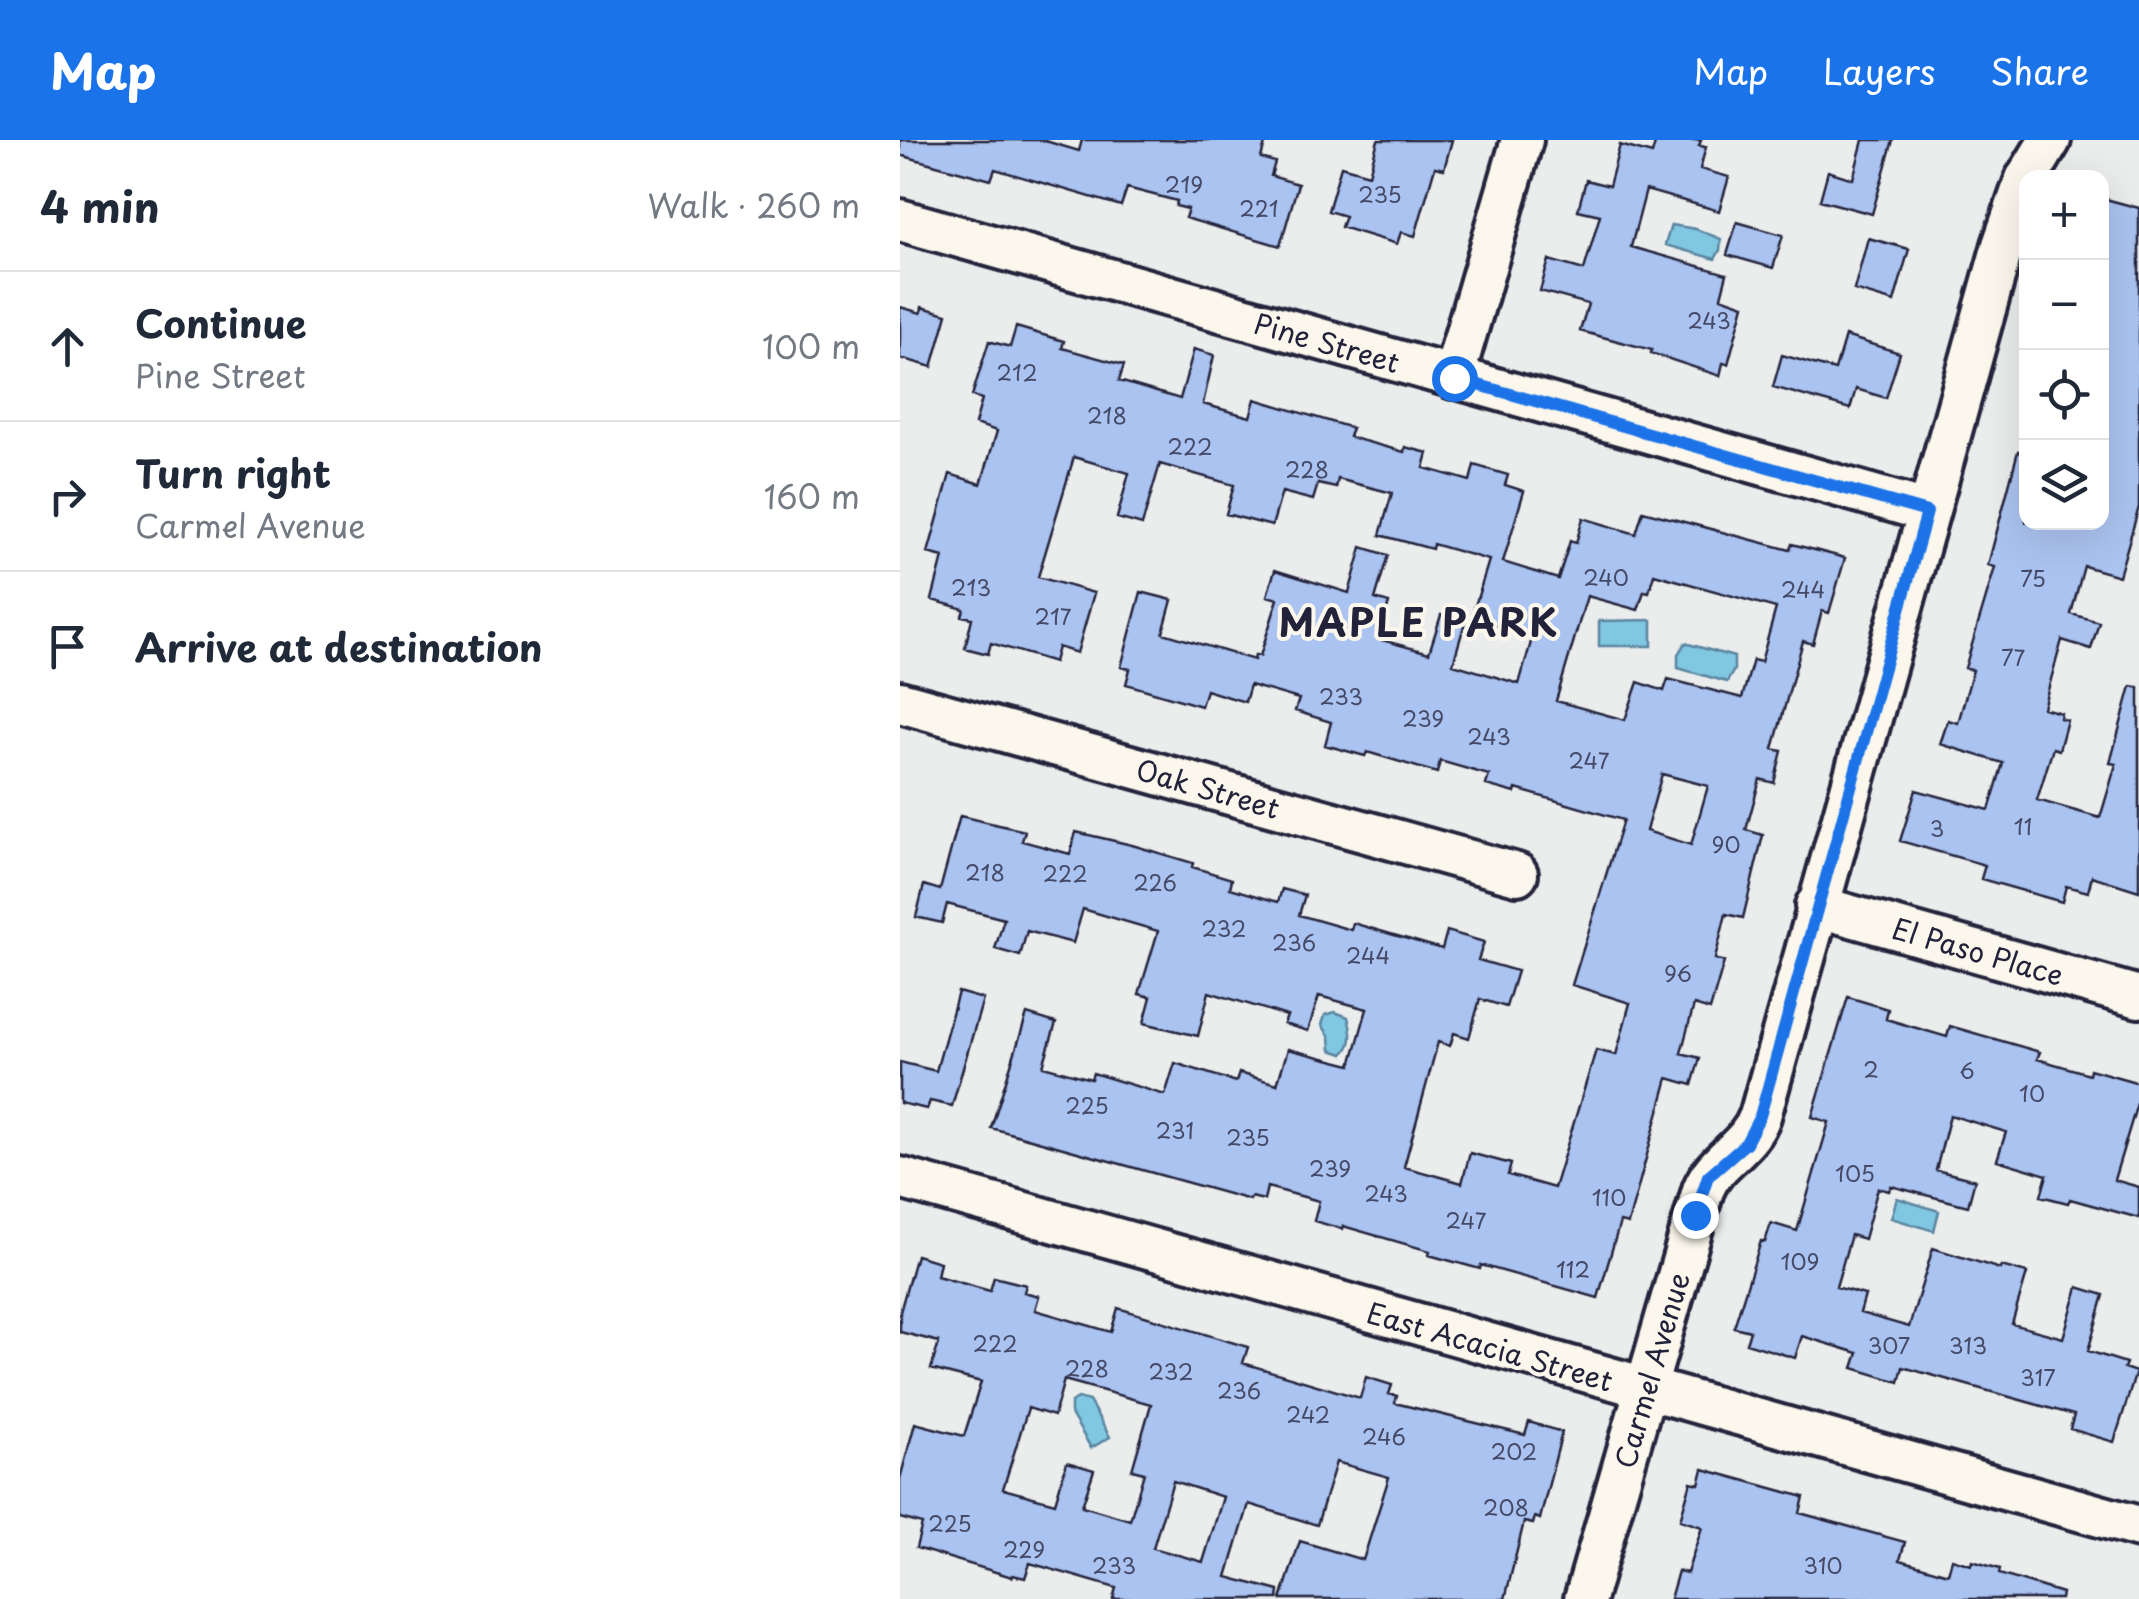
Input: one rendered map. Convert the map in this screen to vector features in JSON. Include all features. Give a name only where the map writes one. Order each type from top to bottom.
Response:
[{"type":"street","points":[[1454,378],[1522,140]]},
{"type":"street","name":"Carmel Avenue","points":[[2032,170],[2050,140]]},
{"type":"street","name":"Carmel Avenue","points":[[1585,1599],[1708,1176],[1754,1132],[2019,195]]},
{"type":"street","name":"Pine Street","points":[[900,220],[1927,512]]},
{"type":"street","name":"Oak Street","points":[[900,702],[1516,874]]},
{"type":"street","name":"El Paso Place","points":[[1816,906],[2139,997]]},
{"type":"street","name":"East Acacia Street","points":[[900,1178],[2139,1527]]},
{"type":"water","points":[[1671,225],[1721,239],[1715,259],[1665,245]]},
{"type":"water","points":[[1652,620],[1652,646],[1599,646],[1599,621]]},
{"type":"water","points":[[1685,643],[1734,657],[1734,670],[1727,682],[1678,668],[1678,654]]},
{"type":"water","points":[[1335,1012],[1348,1017],[1350,1026],[1351,1041],[1343,1054],[1331,1050],[1330,1037],[1322,1025],[1325,1015]]},
{"type":"water","points":[[1897,1198],[1939,1211],[1934,1231],[1891,1218]]},
{"type":"water","points":[[1078,1398],[1089,1401],[1110,1437],[1091,1448],[1071,1414],[1071,1402]]},
{"type":"building","points":[[900,140],[1042,140],[1079,151],[1082,140],[1266,140],[1261,158],[1275,162],[1271,176],[1298,184],[1280,246],[1185,218],[1188,209],[1176,206],[1177,201],[1127,188],[1121,206],[995,169],[991,180],[900,155]]},
{"type":"building","points":[[1378,140],[1452,140],[1444,169],[1435,167],[1415,236],[1401,232],[1397,244],[1341,227],[1345,216],[1328,211],[1341,166],[1369,174]]},
{"type":"building","points":[[1656,140],[1701,140],[1699,146],[1706,147],[1700,169],[1729,177],[1719,211],[1646,190],[1631,247],[1727,274],[1721,297],[1744,305],[1728,364],[1723,363],[1720,376],[1651,353],[1652,350],[1580,331],[1588,304],[1540,291],[1549,260],[1584,270],[1600,215],[1578,210],[1586,180],[1609,186],[1620,145],[1652,154]]},
{"type":"building","points":[[1863,140],[1893,140],[1872,214],[1820,200],[1828,171],[1853,179]]},
{"type":"building","points":[[2109,200],[2139,208],[2139,507],[2119,576],[2084,566],[2071,614],[2099,622],[2091,649],[2062,640],[2043,708],[2061,713],[2060,718],[2067,720],[2059,750],[2053,748],[2037,800],[2100,818],[2116,764],[2110,763],[2131,686],[2139,687],[2139,891],[2092,876],[2088,892],[2066,886],[2062,902],[1981,879],[1985,865],[1900,841],[1916,790],[1989,810],[2003,763],[1940,744],[1948,720],[1958,723],[1973,670],[1965,668],[1995,567],[1988,565],[2018,451],[2019,530],[2109,530]]},
{"type":"building","points":[[1737,222],[1783,235],[1773,268],[1727,255]]},
{"type":"building","points":[[1868,238],[1909,249],[1894,302],[1854,290]]},
{"type":"building","points":[[900,307],[921,313],[922,307],[947,314],[932,367],[900,358]]},
{"type":"building","points":[[1016,327],[1064,341],[1062,348],[1124,365],[1119,381],[1180,399],[1194,349],[1214,355],[1203,404],[1250,417],[1255,399],[1352,428],[1349,437],[1404,452],[1405,447],[1428,453],[1424,468],[1470,481],[1474,465],[1508,475],[1505,485],[1524,491],[1503,562],[1558,579],[1570,541],[1576,543],[1583,518],[1636,534],[1643,511],[1790,550],[1792,544],[1845,558],[1829,613],[1822,611],[1813,644],[1803,641],[1773,749],[1782,751],[1774,783],[1760,779],[1746,830],[1763,835],[1743,918],[1726,914],[1715,959],[1724,962],[1710,1010],[1694,1005],[1681,1053],[1700,1058],[1692,1085],[1668,1078],[1628,1224],[1620,1222],[1598,1298],[1314,1221],[1319,1201],[1267,1187],[1264,1200],[1250,1200],[991,1128],[1027,1014],[1056,1023],[1043,1066],[1091,1079],[1093,1073],[1165,1095],[1175,1063],[1236,1082],[1239,1073],[1277,1084],[1288,1049],[1351,1065],[1367,1009],[1319,996],[1308,1031],[1284,1024],[1287,1016],[1209,992],[1198,1036],[1144,1023],[1151,997],[1139,994],[1158,931],[1083,909],[1073,943],[1027,931],[1020,956],[995,949],[1004,919],[947,904],[942,923],[916,917],[924,885],[940,890],[960,816],[1025,831],[1022,841],[1070,854],[1076,832],[1132,845],[1193,863],[1192,867],[1232,879],[1230,888],[1278,902],[1282,889],[1305,895],[1299,915],[1351,930],[1353,923],[1442,949],[1447,931],[1484,942],[1478,960],[1517,971],[1506,1007],[1480,999],[1469,1038],[1454,1033],[1450,1046],[1438,1042],[1404,1167],[1462,1183],[1470,1153],[1511,1164],[1508,1175],[1554,1188],[1596,1050],[1616,1055],[1630,1003],[1572,985],[1623,820],[1516,789],[1515,793],[1486,785],[1489,775],[1440,761],[1437,773],[1367,752],[1365,756],[1325,745],[1331,722],[1295,711],[1299,699],[1250,685],[1245,702],[1206,690],[1201,706],[1126,684],[1130,669],[1121,667],[1141,592],[1172,600],[1163,633],[1254,660],[1255,655],[1260,656],[1278,599],[1267,596],[1275,570],[1349,593],[1362,547],[1388,555],[1375,599],[1389,603],[1378,639],[1429,653],[1441,615],[1465,622],[1453,664],[1519,684],[1533,635],[1471,619],[1489,560],[1433,544],[1432,549],[1380,535],[1392,493],[1338,479],[1336,488],[1318,484],[1313,500],[1282,492],[1272,526],[1226,514],[1234,485],[1160,464],[1142,525],[1117,518],[1129,473],[1074,457],[1038,577],[1094,593],[1077,653],[1058,647],[1054,662],[991,643],[988,654],[965,648],[972,618],[962,616],[964,609],[932,600],[943,557],[928,553],[950,474],[981,484],[997,431],[975,424],[982,399],[972,396],[989,341],[1010,347]],"holes":[[[1654,574],[1776,608],[1761,662],[1753,660],[1742,698],[1668,679],[1664,691],[1638,682],[1625,720],[1556,701],[1587,596],[1638,610]],[[1662,774],[1708,786],[1691,845],[1646,831]]]},
{"type":"building","points":[[1845,336],[1900,353],[1886,398],[1856,389],[1850,409],[1773,387],[1782,355],[1835,370]]},
{"type":"building","points":[[958,992],[983,999],[952,1106],[930,1101],[927,1109],[900,1103],[900,1062],[936,1071]]},
{"type":"building","points":[[1848,997],[1888,1009],[1886,1019],[1947,1037],[1950,1026],[2040,1052],[2037,1059],[2139,1083],[2139,1097],[2114,1180],[2139,1187],[2139,1218],[2070,1199],[2068,1203],[2041,1196],[2047,1175],[1997,1160],[2006,1132],[1950,1115],[1936,1170],[1975,1180],[1968,1206],[1891,1186],[1889,1191],[1878,1188],[1864,1239],[1851,1235],[1836,1287],[1865,1295],[1860,1313],[1909,1327],[1933,1248],[2000,1269],[2001,1266],[2027,1273],[2012,1324],[2063,1338],[2078,1287],[2104,1295],[2088,1351],[2126,1363],[2124,1368],[2136,1372],[2114,1442],[2070,1429],[2074,1415],[1903,1367],[1899,1382],[1853,1368],[1858,1353],[1802,1336],[1795,1358],[1746,1343],[1750,1331],[1734,1327],[1761,1241],[1765,1242],[1771,1223],[1797,1231],[1829,1122],[1812,1117]]},
{"type":"building","points":[[916,1255],[940,1262],[937,1276],[990,1291],[994,1277],[1026,1285],[1024,1292],[1039,1296],[1035,1310],[1111,1332],[1118,1308],[1248,1347],[1243,1363],[1360,1398],[1366,1377],[1392,1385],[1389,1394],[1397,1396],[1395,1403],[1525,1435],[1529,1422],[1562,1432],[1540,1519],[1535,1517],[1533,1524],[1524,1522],[1505,1599],[1281,1599],[1300,1541],[1363,1560],[1389,1477],[1336,1462],[1317,1525],[1249,1504],[1227,1577],[1279,1591],[1278,1599],[1113,1599],[1116,1588],[1030,1563],[1025,1578],[1012,1577],[916,1548],[922,1524],[900,1518],[900,1479],[915,1423],[964,1436],[981,1382],[931,1369],[939,1342],[900,1332],[900,1312]],"holes":[[[1064,1380],[1151,1404],[1132,1470],[1144,1473],[1130,1520],[1082,1506],[1094,1470],[1067,1462],[1055,1503],[1003,1489],[1028,1408],[1054,1416]],[[1173,1481],[1223,1497],[1203,1562],[1153,1548]]]},
{"type":"building","points":[[1703,1469],[1804,1497],[1800,1513],[1905,1542],[1900,1560],[1948,1574],[1952,1559],[1971,1565],[1972,1561],[2000,1569],[1999,1574],[2062,1593],[2061,1599],[1670,1599],[1678,1571],[1687,1573],[1702,1527],[1680,1520],[1691,1482],[1699,1484]]},
{"type":"district","name":"MAPLE PARK","points":[[1419,621]]},
{"type":"route","points":[[1454,378],[1927,512],[1760,1116],[1746,1143],[1708,1176],[1695,1215]]}]
